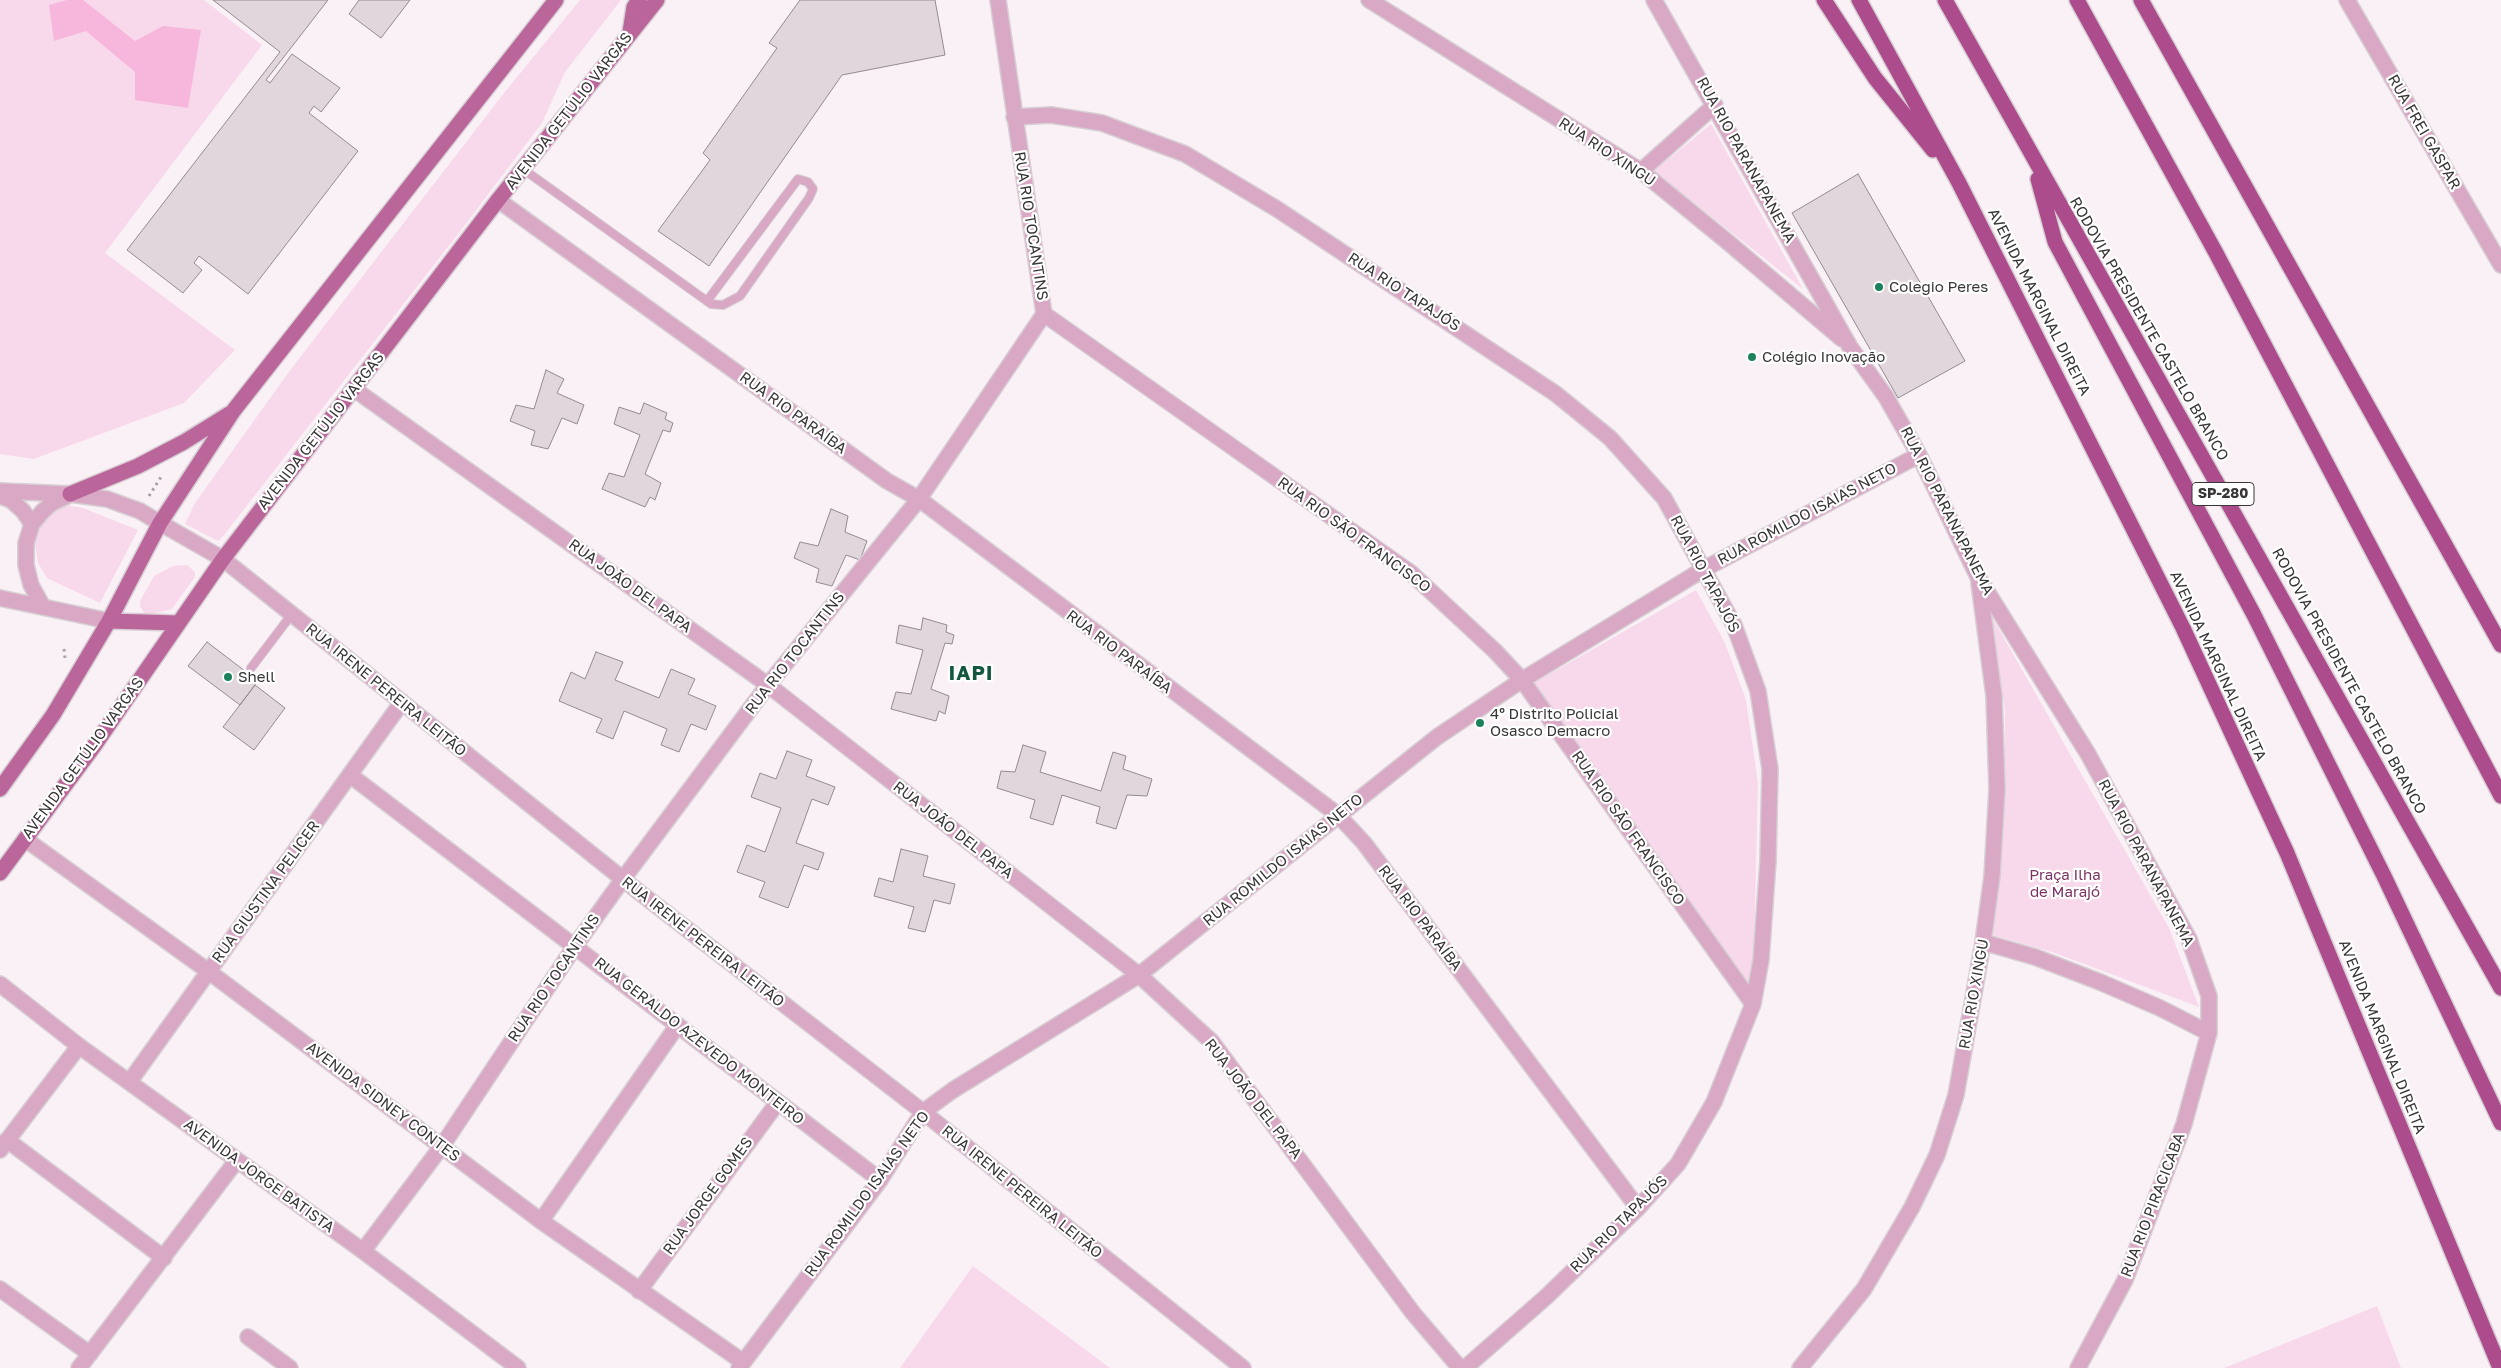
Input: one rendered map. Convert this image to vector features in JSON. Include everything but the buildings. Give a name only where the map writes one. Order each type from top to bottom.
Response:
[{"type":"highway","points":[[1824,0],[1875,78],[1960,183]]},
{"type":"highway","name":"AVENIDA MARGINAL DIREITA","points":[[1859,0],[1960,183],[2182,628],[2287,853],[2500,1368]]},
{"type":"highway","name":"RODOVIA PRESIDENTE CASTELO BRANCO","points":[[1945,0],[2501,988]]},
{"type":"highway","points":[[2077,0],[2216,253],[2501,796]]},
{"type":"highway","points":[[2141,0],[2501,646]]},
{"type":"highway","points":[[2032,157],[2055,242],[2254,615],[2384,876],[2501,1123]]},
{"type":"main road","points":[[0,789],[53,715],[110,620],[160,523],[234,410],[556,0]]},
{"type":"main road","points":[[629,33],[634,7],[639,0]]},
{"type":"main road","name":"AVENIDA GETÚLIO VARGAS","points":[[0,873],[94,746],[223,559],[498,200],[657,0]]},
{"type":"main road","points":[[70,494],[146,462],[184,442],[234,410]]},
{"type":"main road","points":[[110,620],[178,623]]},
{"type":"street","name":"RUA RIO TOCANTINS","points":[[364,1251],[442,1146],[575,946],[623,879],[768,685],[919,499],[1044,314],[998,0]]},
{"type":"street","name":"RUA RIO XINGU","points":[[1369,0],[1641,171],[1729,242],[1850,347]]},
{"type":"street","name":"RUA RIO PARANAPANEMA","points":[[1654,0],[1850,347],[1886,397],[1919,455],[1978,577],[2088,754],[2189,940],[2208,996],[2209,1033]]},
{"type":"street","name":"RUA FREI GASPAR","points":[[2347,0],[2501,265]]},
{"type":"street","points":[[1641,171],[1715,105]]},
{"type":"street","name":"RUA RIO TAPAJÓS","points":[[1014,117],[1051,115],[1102,123],[1185,154],[1277,209],[1556,394],[1610,438],[1664,498],[1734,625],[1758,691],[1770,769],[1768,861],[1762,950],[1753,1004],[1714,1102],[1678,1164],[1638,1208],[1546,1297],[1465,1368]]},
{"type":"street","name":"RUA RIO PARAÍBA","points":[[498,200],[887,481],[919,499],[1338,815],[1364,843],[1638,1208]]},
{"type":"street","name":"RUA RIO SÃO FRANCISCO","points":[[1044,314],[1411,573],[1468,624],[1522,680],[1753,1004]]},
{"type":"street","name":"RUA JOÃO DEL PAPA","points":[[354,389],[768,685],[1139,975],[1212,1042],[1413,1312],[1460,1368]]},
{"type":"street","name":"RUA ROMILDO ISAIAS NETO","points":[[741,1365],[880,1180],[922,1112],[952,1090],[1139,975],[1437,737],[1522,680],[1704,568],[1919,455]]},
{"type":"street","points":[[0,491],[70,494],[107,499],[140,511],[160,523]]},
{"type":"street","points":[[42,605],[31,585],[26,565],[26,544],[32,524],[52,503],[70,494]]},
{"type":"street","points":[[0,496],[11,500],[32,524]]},
{"type":"street","name":"RUA IRENE PEREIRA LEITÃO","points":[[160,523],[223,559],[623,879],[922,1112],[1243,1368]]},
{"type":"street","name":"RUA RIO XINGU","points":[[1800,1368],[1813,1355],[1864,1289],[1912,1207],[1937,1155],[1956,1095],[1983,942],[1992,876],[1997,788],[1994,696],[1978,577]]},
{"type":"street","points":[[0,598],[110,620]]},
{"type":"street","name":"RUA GIUSTINA PELICER","points":[[130,1081],[402,702]]},
{"type":"street","name":"RUA GERALDO AZEVEDO MONTEIRO","points":[[350,775],[880,1180]]},
{"type":"street","name":"AVENIDA SIDNEY CONTES","points":[[25,839],[208,970],[541,1221],[741,1365]]},
{"type":"street","points":[[1983,942],[2035,957],[2100,982],[2160,1008],[2209,1033]]},
{"type":"street","name":"AVENIDA JORGE BATISTA","points":[[0,984],[79,1046],[364,1251],[518,1368]]},
{"type":"street","points":[[541,1221],[677,1026]]},
{"type":"street","name":"RUA RIO PIRACICABA","points":[[2078,1368],[2125,1280],[2184,1124],[2209,1033]]},
{"type":"street","points":[[79,1046],[4,1145],[164,1258]]},
{"type":"street","name":"RUA JORGE GOMES","points":[[639,1291],[778,1102]]},
{"type":"street","points":[[79,1368],[237,1160]]},
{"type":"street","points":[[0,1289],[90,1354]]},
{"type":"street","points":[[248,1337],[290,1368]]},
{"type":"lane","points":[[523,169],[711,304],[723,304],[740,296],[809,198],[813,189],[808,182],[798,179],[707,301]]},
{"type":"lane","points":[[251,668],[292,614]]},
{"type":"path","points":[[146,501],[161,477]]},
{"type":"green space","points":[[0,0],[204,0],[262,45],[105,253],[235,350],[184,403],[34,459],[0,454]]},
{"type":"green space","points":[[580,0],[621,0],[565,72],[542,123],[224,535],[218,541],[185,524],[195,503],[291,369],[504,93]]},
{"type":"green space","points":[[1711,124],[1803,289],[1654,171]]},
{"type":"green space","points":[[59,504],[83,508],[138,530],[100,603],[47,578],[38,563],[33,533]]},
{"type":"green space","points":[[187,565],[195,572],[195,577],[172,609],[149,615],[144,613],[140,606],[140,601],[154,576],[173,566]]},
{"type":"green space","points":[[1696,590],[1725,643],[1746,700],[1758,783],[1754,952],[1749,991],[1534,683]]},
{"type":"green space","name":"Praça Ilha de Marajó","points":[[1988,610],[2169,928],[2199,1007],[2055,953],[1986,933],[1997,882],[2004,795],[2005,709]]},
{"type":"green space","points":[[973,1266],[1110,1368],[900,1368]]},
{"type":"green space","points":[[2377,1306],[2401,1368],[2224,1368]]},
{"type":"shaded area","points":[[67,0],[83,0],[135,41],[163,26],[201,30],[188,108],[135,100],[135,72],[86,31],[54,41],[49,5]]},
{"type":"place","name":"Colegio Peres","points":[[1879,287]]},
{"type":"place","name":"Colégio Inovação","points":[[1752,357]]},
{"type":"place","name":"Shell","points":[[228,677]]},
{"type":"place","name":"4º Distrito Policial Osasco Demacro","points":[[1480,723]]},
{"type":"district","name":"IAPI","points":[[971,674]]}]
